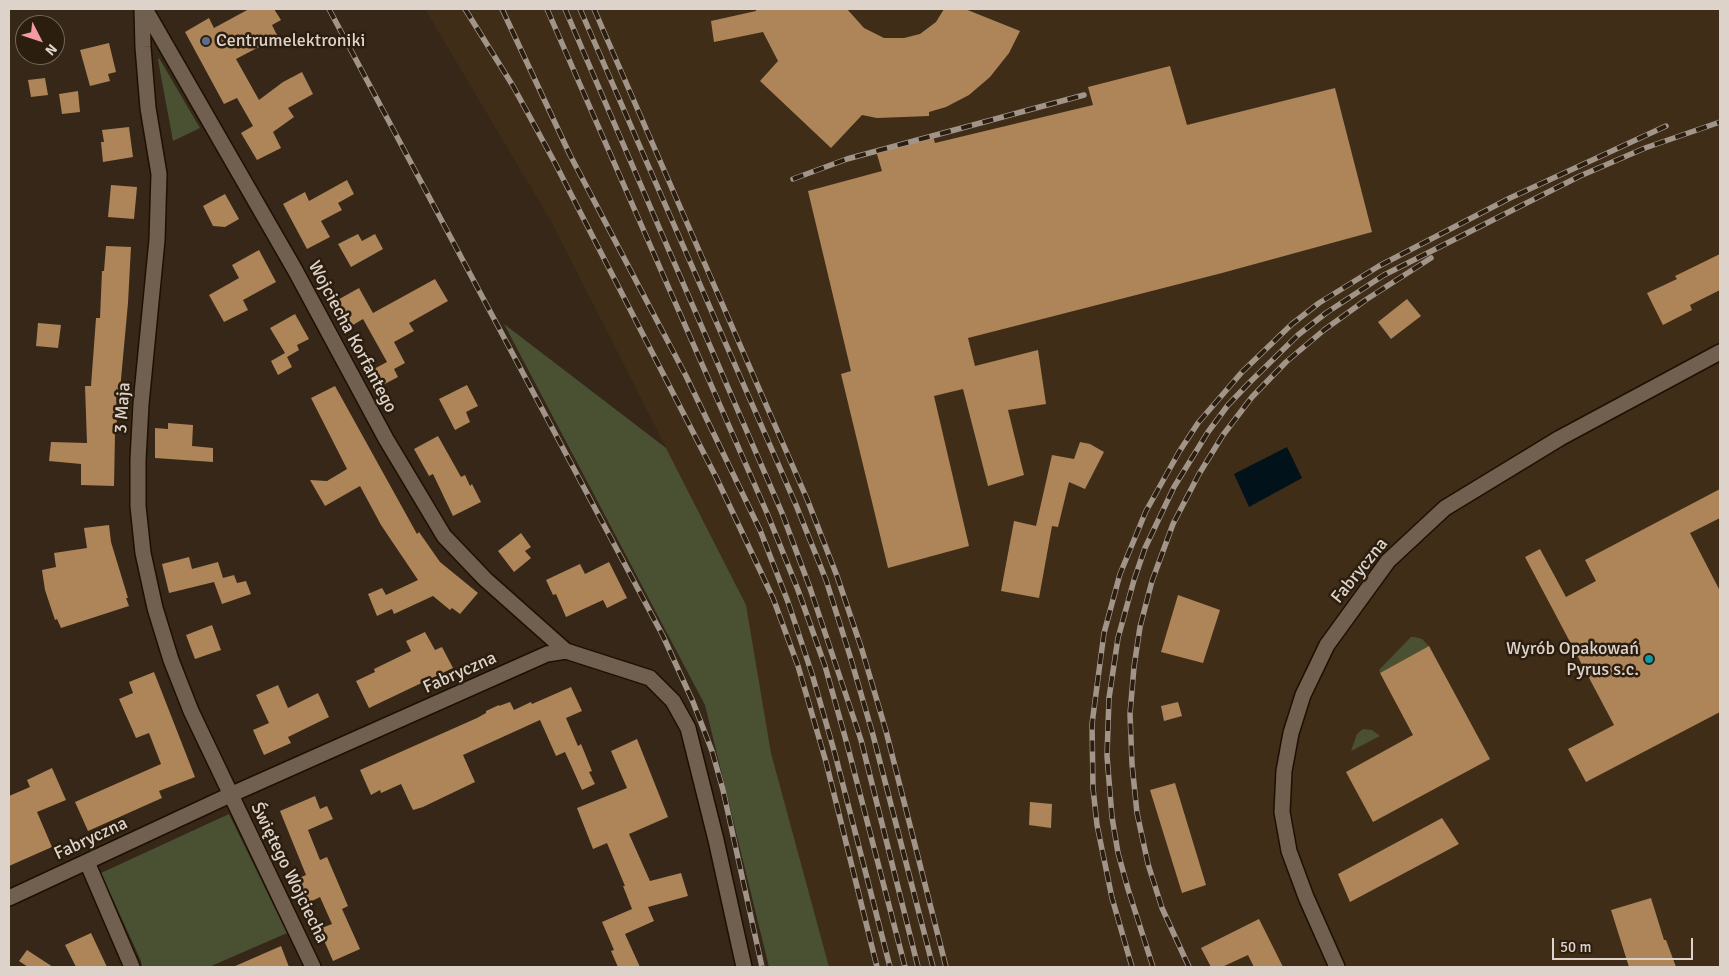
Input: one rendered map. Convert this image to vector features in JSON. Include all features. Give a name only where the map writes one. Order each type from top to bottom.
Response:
[{"type":"street","name":"Wojciecha Korfantego","points":[[144,9],[295,270],[386,439],[444,536],[485,579],[566,652]]},
{"type":"street","name":"3 Maja","points":[[144,9],[143,48],[147,99],[158,174],[158,240],[141,404],[138,506],[143,553],[155,608],[171,660],[191,711],[230,795]]},
{"type":"street","name":"Fabryczna","points":[[1337,967],[1289,851],[1282,812],[1284,771],[1291,733],[1303,695],[1327,645],[1388,561],[1445,508],[1560,438],[1720,352]]},
{"type":"street","name":"Fabryczna","points":[[9,898],[230,795],[547,654],[566,652],[650,678],[673,701],[688,728],[716,840],[744,967]]},
{"type":"street","name":"Świętego Wojciecha","points":[[230,795],[313,967]]},
{"type":"street","points":[[87,862],[132,967]]},
{"type":"shaded area","points":[[425,9],[1720,9],[1720,967],[829,967],[771,753],[746,605],[552,223]]},
{"type":"shaded area","points":[[1287,447],[1302,478],[1249,507],[1234,474]]},
{"type":"green space","points":[[159,58],[200,128],[173,141],[158,60]]},
{"type":"green space","points":[[504,324],[666,448],[746,605],[771,753],[829,967],[769,967],[705,705]]},
{"type":"green space","points":[[1411,637],[1422,639],[1429,646],[1380,673],[1379,670]]},
{"type":"green space","points":[[1363,729],[1372,730],[1380,736],[1351,751],[1357,734]]},
{"type":"green space","points":[[229,814],[287,933],[209,967],[142,967],[101,873]]},
{"type":"building","points":[[249,9],[274,9],[281,20],[272,25],[278,37],[236,59],[259,100],[283,82],[302,72],[313,94],[288,108],[294,117],[273,132],[281,148],[257,160],[241,133],[253,126],[237,98],[224,104],[185,32],[209,18],[214,28]]},
{"type":"building","points":[[756,9],[847,9],[864,28],[884,38],[904,38],[920,34],[936,22],[944,9],[965,9],[1020,31],[1009,53],[990,77],[969,95],[946,107],[929,112],[929,116],[877,118],[862,115],[831,148],[760,81],[778,61],[763,32],[714,42],[711,21],[756,11]]},
{"type":"building","points":[[109,43],[116,72],[108,74],[110,81],[90,86],[80,50]]},
{"type":"building","points":[[1170,66],[1187,125],[1335,88],[1372,232],[1222,273],[968,338],[975,366],[1038,350],[1046,404],[1008,410],[1024,475],[988,486],[963,389],[934,396],[969,546],[888,568],[841,374],[851,371],[808,191],[882,171],[876,151],[933,136],[935,143],[1093,105],[1088,87]]},
{"type":"building","points":[[45,78],[48,95],[31,97],[28,80]]},
{"type":"building","points":[[78,91],[80,112],[62,114],[59,94]]},
{"type":"building","points":[[129,127],[133,157],[103,162],[101,142],[104,142],[102,130]]},
{"type":"building","points":[[347,180],[354,194],[338,203],[342,210],[321,221],[330,237],[307,249],[283,204],[305,192],[309,201]]},
{"type":"building","points":[[111,185],[137,187],[134,219],[108,217]]},
{"type":"building","points":[[225,194],[239,219],[225,227],[213,226],[203,206]]},
{"type":"building","points":[[358,234],[362,241],[375,234],[383,249],[351,267],[338,244]]},
{"type":"building","points":[[106,246],[131,247],[120,390],[116,389],[117,434],[115,434],[114,486],[81,485],[81,464],[49,461],[51,442],[87,443],[85,386],[91,386],[96,318],[100,318],[102,271],[104,271]]},
{"type":"building","points":[[259,250],[276,282],[243,300],[248,310],[224,322],[209,295],[239,278],[232,265]]},
{"type":"building","points":[[1720,254],[1720,290],[1690,305],[1692,310],[1663,325],[1647,293],[1677,279],[1675,276]]},
{"type":"building","points":[[435,279],[448,301],[409,323],[414,331],[394,342],[405,363],[394,369],[398,377],[379,387],[370,371],[387,362],[363,319],[348,328],[334,302],[359,288],[373,313]]},
{"type":"building","points":[[1407,299],[1421,316],[1391,339],[1378,322]]},
{"type":"building","points":[[295,314],[309,339],[297,345],[299,350],[287,357],[292,367],[278,375],[271,361],[285,353],[270,328]]},
{"type":"building","points":[[38,323],[61,325],[58,348],[36,346]]},
{"type":"building","points":[[467,385],[478,406],[466,412],[470,422],[455,430],[439,399]]},
{"type":"building","points":[[335,386],[417,534],[419,532],[440,562],[478,593],[460,614],[452,608],[450,610],[433,596],[394,614],[392,609],[377,616],[368,594],[382,588],[386,595],[418,580],[381,525],[360,486],[325,506],[310,480],[327,481],[347,469],[311,398]]},
{"type":"building","points":[[168,423],[193,425],[192,446],[213,448],[213,462],[155,458],[155,428],[168,429]]},
{"type":"building","points":[[438,436],[461,477],[465,475],[481,502],[453,516],[433,474],[429,476],[414,449]]},
{"type":"building","points":[[1080,442],[1090,444],[1104,452],[1085,489],[1069,482],[1058,527],[1052,526],[1039,598],[1001,591],[1014,521],[1036,526],[1052,455],[1074,459]]},
{"type":"building","name":"Wyrób Opakowań Pyrus s.c.","points":[[1720,489],[1720,518],[1690,533],[1720,591],[1720,712],[1586,782],[1568,749],[1614,725],[1525,557],[1540,549],[1566,597],[1596,581],[1585,560]]},
{"type":"building","points":[[109,525],[111,542],[129,606],[61,628],[57,619],[55,620],[45,590],[42,570],[56,567],[54,553],[87,548],[84,528]]},
{"type":"building","points":[[521,533],[531,547],[525,551],[531,558],[514,572],[498,551]]},
{"type":"building","points":[[189,557],[192,569],[218,562],[223,578],[234,575],[237,583],[246,581],[251,594],[222,604],[214,582],[169,593],[162,564]]},
{"type":"building","points":[[609,562],[627,598],[607,608],[603,600],[566,617],[556,594],[553,595],[546,580],[580,564],[585,574]]},
{"type":"building","points":[[1178,595],[1220,610],[1203,663],[1161,652]]},
{"type":"building","points":[[212,625],[221,650],[195,659],[186,635]]},
{"type":"building","points":[[425,632],[435,650],[442,647],[453,668],[369,708],[356,681],[375,672],[374,669],[411,651],[406,641]]},
{"type":"building","points":[[1429,646],[1490,759],[1373,822],[1346,772],[1413,735],[1380,673]]},
{"type":"building","points":[[154,672],[195,777],[159,791],[162,798],[88,831],[75,802],[161,764],[149,733],[136,738],[119,699],[133,693],[129,682]]},
{"type":"building","points":[[278,685],[288,708],[318,693],[329,717],[288,737],[291,743],[264,755],[253,730],[269,723],[256,695]]},
{"type":"building","points":[[571,687],[582,711],[566,718],[578,746],[581,744],[592,771],[589,772],[595,784],[582,790],[565,752],[556,756],[540,720],[463,755],[475,782],[423,807],[413,810],[401,784],[381,793],[380,790],[371,795],[360,770],[477,718],[499,705],[510,702],[514,710]]},
{"type":"building","points":[[1178,702],[1182,716],[1164,721],[1161,706]]},
{"type":"building","points":[[637,739],[668,817],[629,834],[650,881],[681,873],[688,896],[648,907],[654,921],[625,934],[640,967],[618,967],[611,951],[614,950],[602,922],[632,909],[623,886],[625,886],[607,843],[593,849],[577,808],[627,788],[611,751]]},
{"type":"building","points":[[52,768],[66,800],[37,812],[52,847],[9,866],[9,796],[30,787],[27,780]]},
{"type":"building","points":[[1175,783],[1206,885],[1182,893],[1150,790]]},
{"type":"building","points":[[315,796],[320,809],[327,806],[333,819],[308,830],[320,860],[327,857],[348,906],[342,909],[360,949],[333,961],[319,929],[332,924],[320,897],[308,903],[299,878],[306,875],[280,811]]},
{"type":"building","points":[[1030,802],[1052,804],[1051,828],[1029,825]]},
{"type":"building","points":[[1442,818],[1459,844],[1350,902],[1338,874]]},
{"type":"building","points":[[1651,898],[1664,940],[1666,940],[1676,967],[1629,967],[1611,910]]},
{"type":"building","points":[[1259,919],[1283,967],[1254,967],[1248,955],[1222,967],[1211,967],[1201,948]]},
{"type":"building","points":[[91,933],[107,967],[76,967],[65,945]]},
{"type":"building","points":[[281,946],[289,967],[233,967]]},
{"type":"building","points":[[27,950],[53,967],[28,967],[19,961]]},
{"type":"railway","points":[[329,9],[663,636],[693,702],[712,751],[723,790],[762,967]]},
{"type":"railway","points":[[465,9],[513,86],[555,163],[716,477],[773,598],[798,666],[826,762],[877,967]]},
{"type":"railway","points":[[502,9],[570,155],[686,376],[760,530],[788,602],[812,674],[835,754],[890,967]]},
{"type":"railway","points":[[547,9],[767,513],[798,590],[825,666],[905,967]]},
{"type":"railway","points":[[565,9],[782,513],[810,588],[861,740],[918,967]]},
{"type":"railway","points":[[580,9],[796,505],[826,580],[873,735],[933,967]]},
{"type":"railway","points":[[594,9],[807,499],[837,576],[862,650],[886,731],[946,967]]},
{"type":"railway","points":[[793,179],[847,159],[1084,95]]},
{"type":"railway","points":[[1153,967],[1118,853],[1112,817],[1107,756],[1109,698],[1118,638],[1145,548],[1174,487],[1208,432],[1228,405],[1298,335],[1326,313],[1384,275],[1580,176],[1645,148],[1720,122]]},
{"type":"railway","points":[[1132,967],[1112,898],[1097,825],[1093,788],[1092,724],[1104,633],[1120,574],[1146,511],[1179,452],[1198,423],[1242,372],[1292,324],[1319,303],[1379,266],[1510,198],[1666,126]]},
{"type":"railway","points":[[1189,967],[1162,908],[1148,864],[1137,813],[1132,764],[1130,714],[1134,667],[1140,627],[1152,581],[1173,524],[1199,474],[1223,435],[1252,397],[1286,362],[1324,330],[1367,299],[1431,258]]},
{"type":"place","name":"Centrumelektroniki","points":[[206,41]]},
{"type":"place","name":"Wyrób Opakowań Pyrus s.c.","points":[[1649,659]]}]
